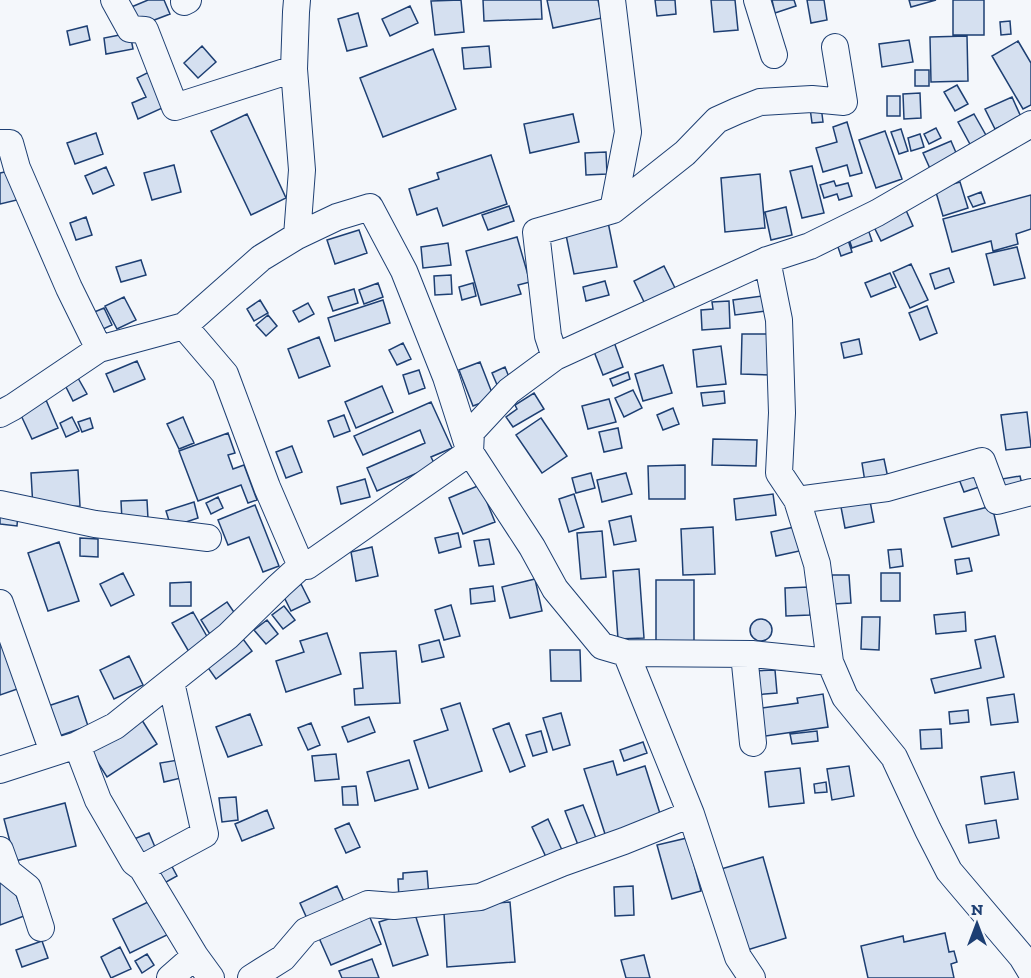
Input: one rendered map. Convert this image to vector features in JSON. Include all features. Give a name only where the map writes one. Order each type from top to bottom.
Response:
[{"type":"street","points":[[114,0],[130,29],[145,30],[175,107],[294,69]]},
{"type":"street","points":[[297,0],[294,69],[302,170],[297,236]]},
{"type":"street","points":[[612,0],[628,132],[613,210]]},
{"type":"street","points":[[757,0],[774,55]]},
{"type":"street","points":[[555,357],[548,336],[536,232],[613,210],[685,153],[717,120],[737,111],[760,102],[812,99],[844,102],[835,47]]},
{"type":"street","points":[[470,452],[471,432],[509,391],[555,357],[767,260],[810,246],[877,213],[1031,124]]},
{"type":"street","points":[[0,143],[10,143],[17,168],[69,288],[99,349]]},
{"type":"street","points":[[0,414],[99,349],[184,326],[261,258],[297,236],[337,217],[370,207],[404,271],[446,377],[470,452],[532,547],[555,589],[602,646],[626,653],[744,654],[830,662]]},
{"type":"street","points":[[767,260],[779,320],[782,413],[779,473],[797,500],[817,564],[830,662],[845,697],[894,757],[949,871],[1022,957],[1031,972]]},
{"type":"street","points":[[184,326],[225,374],[267,487],[301,566]]},
{"type":"street","points":[[0,770],[77,744],[115,726],[228,636],[301,566],[307,566],[470,452]]},
{"type":"street","points":[[797,500],[887,488],[982,461],[997,501],[1031,492]]},
{"type":"street","points":[[0,504],[95,524],[208,538]]},
{"type":"street","points":[[0,603],[52,752]]},
{"type":"street","points":[[626,653],[691,814],[738,957],[752,978]]},
{"type":"street","points":[[744,654],[753,743]]},
{"type":"street","points":[[142,868],[205,834],[171,682]]},
{"type":"street","points":[[77,744],[98,800],[134,862],[142,868],[195,956],[212,978]]},
{"type":"street","points":[[251,978],[283,958],[306,931],[368,904],[394,906],[480,897],[691,814]]},
{"type":"street","points":[[0,850],[8,873],[28,888],[41,928]]},
{"type":"street","points":[[170,978],[195,956]]},
{"type":"building","points":[[148,0],[164,0],[170,14],[136,27],[129,8]]},
{"type":"building","points":[[461,0],[464,32],[435,35],[431,1]]},
{"type":"building","points":[[483,0],[541,0],[542,19],[484,21]]},
{"type":"building","points":[[547,0],[598,0],[602,18],[553,28]]},
{"type":"building","points":[[655,0],[675,0],[676,14],[657,16]]},
{"type":"building","points":[[711,0],[735,0],[738,30],[714,32]]},
{"type":"building","points":[[772,0],[794,0],[796,6],[775,13]]},
{"type":"building","points":[[807,0],[824,0],[827,20],[811,23]]},
{"type":"building","points":[[909,0],[936,0],[911,7]]},
{"type":"building","points":[[953,0],[984,0],[984,35],[953,35]]},
{"type":"building","points":[[410,6],[418,23],[390,36],[382,19]]},
{"type":"building","points":[[358,13],[367,46],[347,51],[338,19]]},
{"type":"building","points":[[1010,21],[1011,34],[1001,35],[1000,22]]},
{"type":"building","points":[[87,26],[90,40],[70,45],[67,31]]},
{"type":"building","points":[[130,33],[133,49],[106,54],[104,38]]},
{"type":"building","points":[[967,36],[968,81],[931,82],[930,37]]},
{"type":"building","points":[[909,40],[913,62],[882,67],[879,44]]},
{"type":"building","points":[[1018,41],[1031,63],[1031,105],[1023,109],[992,56]]},
{"type":"building","points":[[202,46],[216,62],[198,78],[184,63]]},
{"type":"building","points":[[489,46],[491,67],[464,69],[462,48]]},
{"type":"building","points":[[433,49],[456,109],[383,137],[360,78]]},
{"type":"building","points":[[153,70],[169,105],[138,119],[132,103],[146,97],[137,78]]},
{"type":"building","points":[[915,70],[929,70],[929,86],[915,86]]},
{"type":"building","points":[[957,85],[968,104],[955,111],[944,92]]},
{"type":"building","points":[[920,93],[921,118],[904,119],[903,94]]},
{"type":"building","points":[[887,96],[900,96],[900,116],[887,116]]},
{"type":"building","points":[[1012,97],[1021,117],[995,129],[985,109]]},
{"type":"building","points":[[821,106],[823,122],[812,123],[810,108]]},
{"type":"building","points":[[247,114],[286,198],[251,215],[211,131]]},
{"type":"building","points":[[573,114],[579,142],[530,153],[524,124]]},
{"type":"building","points":[[974,114],[987,137],[971,146],[958,122]]},
{"type":"building","points":[[847,122],[862,173],[850,176],[847,165],[823,172],[816,148],[837,142],[833,127]]},
{"type":"building","points":[[936,128],[941,138],[929,144],[924,134]]},
{"type":"building","points":[[901,129],[908,151],[899,154],[891,132]]},
{"type":"building","points":[[885,131],[902,179],[876,188],[859,140]]},
{"type":"building","points":[[96,133],[103,154],[75,164],[67,143]]},
{"type":"building","points":[[920,134],[924,147],[911,151],[908,138]]},
{"type":"building","points":[[951,141],[960,162],[932,173],[923,153]]},
{"type":"building","points":[[606,152],[607,174],[586,175],[585,153]]},
{"type":"building","points":[[491,155],[507,204],[443,226],[437,208],[417,215],[409,189],[439,179],[437,173]]},
{"type":"building","points":[[174,165],[181,192],[152,200],[144,173]]},
{"type":"building","points":[[812,166],[824,213],[802,218],[790,171]]},
{"type":"building","points":[[106,167],[114,185],[93,194],[85,176]]},
{"type":"building","points":[[14,170],[21,199],[0,204],[0,173]]},
{"type":"building","points":[[760,174],[765,228],[725,232],[721,178]]},
{"type":"building","points":[[834,181],[836,186],[848,183],[852,196],[839,200],[837,194],[824,198],[820,185]]},
{"type":"building","points":[[960,182],[968,208],[943,216],[935,189]]},
{"type":"building","points":[[981,192],[985,203],[973,207],[968,197]]},
{"type":"building","points":[[1031,195],[1031,229],[1016,234],[1018,244],[993,251],[991,241],[952,252],[943,219]]},
{"type":"building","points":[[509,206],[514,221],[488,230],[482,215]]},
{"type":"building","points":[[786,207],[792,235],[771,240],[765,212]]},
{"type":"building","points":[[905,208],[913,226],[881,241],[872,223]]},
{"type":"building","points":[[86,217],[92,235],[76,240],[70,223]]},
{"type":"building","points":[[608,222],[617,267],[574,274],[565,230]]},
{"type":"building","points":[[867,226],[872,241],[852,248],[847,233]]},
{"type":"building","points":[[359,230],[367,253],[335,264],[327,240]]},
{"type":"building","points":[[517,237],[530,282],[518,285],[521,294],[481,305],[466,251]]},
{"type":"building","points":[[848,240],[852,252],[841,256],[837,244]]},
{"type":"building","points":[[448,243],[451,265],[423,268],[421,247]]},
{"type":"building","points":[[1017,247],[1025,278],[994,285],[986,254]]},
{"type":"building","points":[[141,260],[146,275],[121,282],[116,267]]},
{"type":"building","points":[[911,264],[928,300],[910,308],[893,272]]},
{"type":"building","points":[[664,266],[676,290],[646,306],[634,281]]},
{"type":"building","points":[[949,268],[954,282],[935,289],[930,274]]},
{"type":"building","points":[[890,273],[896,287],[871,297],[865,283]]},
{"type":"building","points":[[451,275],[452,294],[435,295],[434,276]]},
{"type":"building","points":[[605,281],[609,295],[586,301],[583,287]]},
{"type":"building","points":[[378,283],[383,297],[364,304],[359,290]]},
{"type":"building","points":[[473,283],[476,296],[462,300],[459,287]]},
{"type":"building","points":[[354,289],[358,303],[333,311],[328,297]]},
{"type":"building","points":[[762,296],[765,311],[735,315],[733,300]]},
{"type":"building","points":[[124,297],[136,320],[117,329],[105,306]]},
{"type":"building","points":[[260,300],[268,313],[254,321],[247,309]]},
{"type":"building","points":[[383,300],[390,323],[335,341],[328,318]]},
{"type":"building","points":[[729,301],[730,328],[702,330],[701,310],[713,309],[712,302]]},
{"type":"building","points":[[308,303],[314,314],[299,322],[293,311]]},
{"type":"building","points":[[927,306],[937,333],[920,340],[909,313]]},
{"type":"building","points":[[104,308],[112,325],[101,330],[92,313]]},
{"type":"building","points":[[268,315],[277,326],[266,336],[256,325]]},
{"type":"building","points":[[742,334],[772,334],[771,375],[741,374]]},
{"type":"building","points":[[319,337],[330,366],[299,378],[288,349]]},
{"type":"building","points":[[859,339],[862,354],[844,358],[841,343]]},
{"type":"building","points":[[614,342],[623,367],[603,375],[593,349]]},
{"type":"building","points":[[403,343],[411,359],[397,365],[389,350]]},
{"type":"building","points":[[721,346],[726,384],[697,387],[693,350]]},
{"type":"building","points":[[137,361],[145,379],[114,392],[106,374]]},
{"type":"building","points":[[480,362],[494,398],[473,406],[459,370]]},
{"type":"building","points":[[663,365],[672,393],[643,401],[635,374]]},
{"type":"building","points":[[505,367],[511,382],[498,387],[492,373]]},
{"type":"building","points":[[419,370],[425,388],[409,394],[403,375]]},
{"type":"building","points":[[628,372],[630,379],[613,386],[610,379]]},
{"type":"building","points":[[78,378],[87,394],[73,401],[65,385]]},
{"type":"building","points":[[382,386],[393,412],[356,428],[345,402]]},
{"type":"building","points":[[633,390],[642,408],[624,417],[615,398]]},
{"type":"building","points":[[724,391],[725,403],[703,406],[701,393]]},
{"type":"building","points":[[534,393],[544,409],[513,427],[506,417],[517,409],[515,405]]},
{"type":"building","points":[[609,399],[616,422],[588,429],[582,406]]},
{"type":"building","points":[[46,400],[58,428],[32,439],[19,411]]},
{"type":"building","points":[[431,402],[452,448],[431,457],[435,465],[377,491],[367,468],[425,443],[420,430],[363,455],[354,436]]},
{"type":"building","points":[[673,408],[679,424],[663,430],[657,415]]},
{"type":"building","points":[[1027,412],[1031,447],[1006,450],[1001,415]]},
{"type":"building","points":[[344,415],[350,431],[334,437],[328,421]]},
{"type":"building","points":[[72,417],[79,431],[66,437],[60,423]]},
{"type":"building","points":[[183,417],[194,443],[179,449],[167,424]]},
{"type":"building","points":[[90,418],[93,428],[82,432],[78,422]]},
{"type":"building","points":[[541,418],[567,456],[542,473],[516,435]]},
{"type":"building","points":[[618,428],[622,448],[604,452],[599,432]]},
{"type":"building","points":[[228,433],[235,453],[228,455],[233,469],[244,465],[257,500],[248,503],[241,485],[198,501],[179,451]]},
{"type":"building","points":[[713,439],[757,440],[756,466],[712,465]]},
{"type":"building","points":[[292,446],[302,472],[286,478],[276,452]]},
{"type":"building","points":[[884,459],[888,478],[865,482],[862,463]]},
{"type":"building","points":[[685,465],[685,499],[649,499],[648,466]]},
{"type":"building","points":[[973,468],[979,487],[964,492],[957,474]]},
{"type":"building","points":[[78,470],[80,506],[33,508],[31,473]]},
{"type":"building","points":[[591,473],[595,488],[576,493],[572,478]]},
{"type":"building","points":[[626,473],[632,494],[602,502],[597,480]]},
{"type":"building","points":[[1020,476],[1023,489],[999,493],[996,480]]},
{"type":"building","points":[[365,479],[370,497],[341,504],[337,487]]},
{"type":"building","points":[[480,485],[495,522],[463,534],[449,498]]},
{"type":"building","points":[[574,494],[584,527],[569,532],[559,499]]},
{"type":"building","points":[[773,494],[776,515],[736,520],[734,499]]},
{"type":"building","points":[[218,497],[223,508],[211,514],[206,503]]},
{"type":"building","points":[[147,500],[148,519],[122,521],[121,501]]},
{"type":"building","points":[[870,501],[874,522],[845,528],[841,507]]},
{"type":"building","points":[[194,502],[198,518],[171,527],[166,511]]},
{"type":"building","points":[[255,505],[279,566],[263,572],[249,537],[228,545],[218,520]]},
{"type":"building","points":[[992,506],[999,535],[952,547],[944,518]]},
{"type":"building","points":[[0,512],[18,513],[17,526],[0,524]]},
{"type":"building","points":[[631,516],[636,541],[614,545],[609,521]]},
{"type":"building","points":[[799,526],[804,550],[776,556],[771,532]]},
{"type":"building","points":[[713,527],[715,574],[683,575],[681,529]]},
{"type":"building","points":[[602,531],[606,577],[581,579],[577,533]]},
{"type":"building","points":[[458,533],[461,547],[439,553],[435,538]]},
{"type":"building","points":[[80,538],[98,539],[98,557],[80,556]]},
{"type":"building","points":[[489,539],[494,564],[479,566],[474,541]]},
{"type":"building","points":[[59,542],[79,601],[48,611],[28,553]]},
{"type":"building","points":[[372,547],[378,576],[356,581],[351,552]]},
{"type":"building","points":[[901,549],[903,566],[890,568],[888,550]]},
{"type":"building","points":[[969,558],[972,571],[957,574],[955,560]]},
{"type":"building","points":[[639,569],[644,638],[618,639],[613,571]]},
{"type":"building","points":[[123,573],[134,595],[111,606],[100,584]]},
{"type":"building","points":[[881,573],[900,573],[900,601],[881,601]]},
{"type":"building","points":[[832,575],[849,575],[851,603],[833,604]]},
{"type":"building","points":[[535,579],[542,611],[510,618],[502,587]]},
{"type":"building","points":[[656,580],[694,580],[694,646],[656,646]]},
{"type":"building","points":[[191,582],[191,606],[170,606],[170,583]]},
{"type":"building","points":[[301,584],[310,602],[291,611],[282,593]]},
{"type":"building","points":[[493,586],[495,601],[471,604],[470,589]]},
{"type":"building","points":[[809,587],[810,615],[786,616],[785,588]]},
{"type":"building","points":[[227,602],[238,618],[211,636],[201,620]]},
{"type":"building","points":[[451,605],[460,636],[444,640],[435,610]]},
{"type":"building","points":[[284,606],[295,620],[283,629],[272,615]]},
{"type":"building","points":[[193,612],[209,640],[189,652],[172,623]]},
{"type":"building","points":[[965,612],[966,631],[936,634],[934,615]]},
{"type":"building","points":[[862,617],[880,617],[879,650],[861,649]]},
{"type":"building","points":[[761,619],[769,622],[772,630],[769,638],[761,641],[753,638],[750,630],[753,622]]},
{"type":"building","points":[[267,620],[278,634],[266,644],[254,630]]},
{"type":"building","points":[[0,626],[23,687],[0,695]]},
{"type":"building","points":[[327,633],[341,674],[286,692],[276,661],[304,652],[300,641]]},
{"type":"building","points":[[240,635],[252,651],[216,679],[204,662]]},
{"type":"building","points":[[995,636],[1004,677],[935,693],[931,679],[981,668],[975,640]]},
{"type":"building","points":[[439,640],[444,657],[422,662],[419,645]]},
{"type":"building","points":[[550,650],[580,650],[581,681],[551,681]]},
{"type":"building","points":[[396,651],[400,703],[355,705],[354,689],[363,688],[360,653]]},
{"type":"building","points":[[129,656],[143,685],[114,699],[100,670]]},
{"type":"building","points":[[775,670],[777,693],[754,695],[753,671]]},
{"type":"building","points":[[823,694],[828,727],[758,737],[754,709],[798,703],[797,698]]},
{"type":"building","points":[[1014,694],[1018,722],[991,725],[987,698]]},
{"type":"building","points":[[78,696],[88,726],[59,736],[48,706]]},
{"type":"building","points":[[460,703],[482,771],[429,788],[414,741],[448,730],[441,709]]},
{"type":"building","points":[[968,710],[969,722],[950,724],[949,712]]},
{"type":"building","points":[[561,713],[570,745],[553,750],[543,718]]},
{"type":"building","points":[[250,714],[262,745],[228,757],[216,727]]},
{"type":"building","points":[[140,717],[157,744],[107,777],[90,750]]},
{"type":"building","points":[[369,717],[375,732],[348,742],[342,727]]},
{"type":"building","points":[[311,723],[320,745],[308,750],[298,728]]},
{"type":"building","points":[[509,723],[525,766],[510,772],[493,729]]},
{"type":"building","points":[[941,729],[942,748],[921,749],[920,730]]},
{"type":"building","points":[[541,731],[547,752],[533,756],[526,735]]},
{"type":"building","points":[[817,731],[818,741],[792,744],[790,734]]},
{"type":"building","points":[[643,742],[647,753],[624,761],[620,750]]},
{"type":"building","points":[[336,754],[339,779],[315,781],[312,756]]},
{"type":"building","points":[[178,760],[181,778],[164,782],[160,763]]},
{"type":"building","points":[[409,760],[418,789],[375,801],[367,772]]},
{"type":"building","points":[[613,761],[617,775],[645,766],[662,820],[606,837],[584,769]]},
{"type":"building","points":[[849,766],[854,796],[832,800],[827,769]]},
{"type":"building","points":[[800,768],[804,803],[769,807],[765,772]]},
{"type":"building","points":[[1014,772],[1018,799],[985,804],[981,777]]},
{"type":"building","points":[[826,782],[827,792],[815,793],[814,784]]},
{"type":"building","points":[[356,786],[358,805],[343,805],[342,787]]},
{"type":"building","points":[[236,797],[238,820],[222,822],[219,798]]},
{"type":"building","points":[[65,803],[76,846],[15,861],[4,819]]},
{"type":"building","points":[[583,805],[596,838],[578,845],[565,811]]},
{"type":"building","points":[[267,810],[274,828],[242,841],[235,824]]},
{"type":"building","points":[[548,819],[562,850],[546,857],[532,827]]},
{"type":"building","points":[[996,820],[999,838],[969,843],[966,825]]},
{"type":"building","points":[[349,823],[360,847],[346,853],[335,829]]},
{"type":"building","points":[[149,833],[158,854],[137,862],[129,841]]},
{"type":"building","points":[[687,838],[701,891],[672,899],[657,845]]},
{"type":"building","points":[[763,857],[786,938],[744,951],[721,869]]},
{"type":"building","points":[[169,861],[177,876],[159,886],[151,872]]},
{"type":"building","points":[[427,871],[429,897],[399,899],[398,879],[403,879],[403,873]]},
{"type":"building","points":[[10,879],[24,916],[0,925],[0,883]]},
{"type":"building","points":[[337,886],[346,906],[309,923],[300,903]]},
{"type":"building","points":[[633,886],[634,915],[615,916],[614,887]]},
{"type":"building","points":[[152,900],[169,934],[130,953],[113,919]]},
{"type":"building","points":[[510,902],[515,962],[447,967],[444,913],[471,905]]},
{"type":"building","points":[[366,908],[381,944],[331,965],[315,929]]},
{"type":"building","points":[[414,911],[428,955],[393,966],[379,922]]},
{"type":"building","points":[[945,933],[949,952],[954,951],[957,962],[951,964],[954,978],[868,978],[861,946],[903,936],[904,942]]},
{"type":"building","points":[[42,941],[48,958],[22,967],[16,950]]},
{"type":"building","points":[[120,947],[131,969],[111,978],[101,957]]},
{"type":"building","points":[[147,954],[154,965],[142,973],[135,961]]},
{"type":"building","points":[[644,955],[650,978],[626,978],[621,960]]},
{"type":"building","points":[[372,959],[379,978],[342,978],[339,971]]}]
